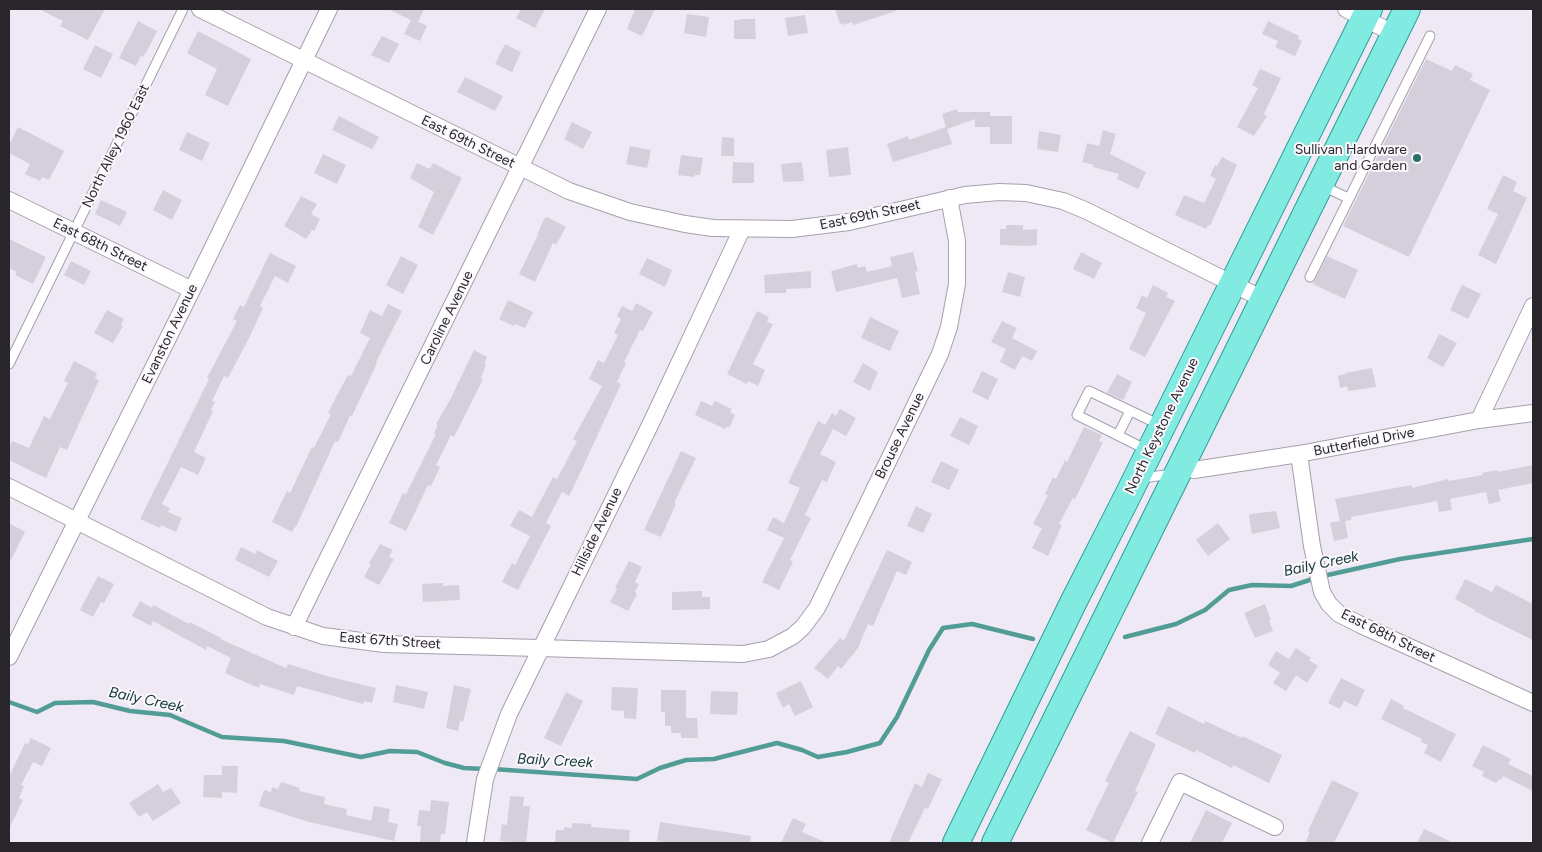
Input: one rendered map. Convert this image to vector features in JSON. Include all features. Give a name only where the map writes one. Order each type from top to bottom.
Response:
[{"type":"main road","points":[[995,843],[1114,600],[1185,472],[1263,299],[1407,9]]},
{"type":"main road","name":"North Keystone Avenue","points":[[956,843],[1072,602],[1150,451],[1233,283],[1359,12]]},
{"type":"street","name":"East 69th Street","points":[[200,9],[569,191],[630,212],[714,228],[792,229],[842,223],[949,198],[985,193],[1012,192],[1039,195],[1063,201],[1087,211],[1263,299]]},
{"type":"street","name":"Evanston Avenue","points":[[9,657],[192,290],[329,9]]},
{"type":"street","name":"Caroline Avenue","points":[[294,627],[598,9]]},
{"type":"street","points":[[1359,12],[1395,34]]},
{"type":"street","name":"Brouse Avenue","points":[[774,646],[793,636],[803,627],[817,608],[940,354],[949,327],[957,284],[957,241],[949,198]]},
{"type":"street","name":"East 68th Street","points":[[9,200],[192,290]]},
{"type":"street","name":"Hillside Avenue","points":[[475,843],[485,779],[509,714],[539,648],[652,421],[742,229]]},
{"type":"street","points":[[1479,420],[1533,306]]},
{"type":"street","name":"Butterfield Drive","points":[[1185,472],[1299,454],[1479,420],[1533,413]]},
{"type":"street","name":"East 68th Street","points":[[1299,454],[1312,546],[1322,592],[1329,604],[1339,614],[1350,620],[1533,703]]},
{"type":"street","name":"East 67th Street","points":[[9,488],[267,617],[323,636],[369,643],[742,654],[759,652],[774,646]]},
{"type":"street","points":[[1150,843],[1180,782],[1275,826]]},
{"type":"lane","name":"North Alley 1960 East","points":[[9,364],[183,9]]},
{"type":"lane","points":[[1310,277],[1430,36]]},
{"type":"lane","points":[[1320,185],[1348,198]]},
{"type":"lane","points":[[1150,451],[1078,415],[1089,391],[1162,426]]},
{"type":"lane","points":[[1118,435],[1130,411]]},
{"type":"lane","points":[[1136,478],[1185,472]]},
{"type":"building","points":[[39,9],[105,9],[88,40],[60,26],[63,21]]},
{"type":"building","points":[[388,9],[424,9],[418,22],[427,26],[420,41],[404,34],[411,20]]},
{"type":"building","points":[[521,9],[545,9],[535,28],[516,18]]},
{"type":"building","points":[[635,9],[655,9],[642,36],[627,29]]},
{"type":"building","points":[[835,9],[895,9],[896,11],[853,25],[852,22],[844,25],[843,23],[840,24]]},
{"type":"building","points":[[687,14],[709,17],[706,37],[684,33]]},
{"type":"building","points":[[805,15],[808,33],[788,36],[785,18]]},
{"type":"building","points":[[755,19],[756,39],[734,39],[734,20]]},
{"type":"building","points":[[138,21],[157,31],[147,51],[143,57],[141,56],[136,66],[119,58]]},
{"type":"building","points":[[1268,21],[1299,36],[1298,39],[1302,41],[1295,56],[1275,47],[1278,41],[1262,34]]},
{"type":"building","points":[[198,31],[251,59],[228,106],[205,95],[217,69],[187,53]]},
{"type":"building","points":[[382,36],[399,44],[389,63],[371,55]]},
{"type":"building","points":[[505,44],[521,52],[512,72],[495,64]]},
{"type":"building","points":[[95,45],[113,54],[101,78],[83,69]]},
{"type":"building","name":"Sullivan Hardware and Garden","points":[[1426,59],[1452,71],[1455,65],[1473,74],[1470,80],[1490,90],[1409,257],[1343,226]]},
{"type":"building","points":[[1260,69],[1281,78],[1264,114],[1267,116],[1254,136],[1237,127],[1258,88],[1252,85]]},
{"type":"building","points":[[465,77],[503,96],[495,111],[457,92]]},
{"type":"building","points":[[957,109],[958,112],[990,112],[990,116],[1012,116],[1012,144],[990,144],[990,127],[975,127],[975,119],[947,129],[952,144],[893,162],[887,144],[908,136],[909,140],[946,127],[942,114]]},
{"type":"building","points":[[339,116],[379,137],[372,149],[332,130]]},
{"type":"building","points":[[572,122],[592,132],[583,149],[564,139]]},
{"type":"building","points":[[18,127],[64,151],[49,180],[42,177],[40,181],[25,174],[30,164],[9,153],[9,145]]},
{"type":"building","points":[[1103,130],[1116,134],[1110,154],[1146,172],[1138,189],[1117,179],[1119,174],[1082,162],[1087,143],[1099,146]]},
{"type":"building","points":[[1039,131],[1061,135],[1058,152],[1037,149]]},
{"type":"building","points":[[187,132],[210,143],[202,161],[179,150]]},
{"type":"building","points":[[722,137],[734,138],[734,156],[721,156]]},
{"type":"building","points":[[630,146],[651,150],[647,168],[626,164]]},
{"type":"building","points":[[848,147],[851,175],[829,177],[826,150]]},
{"type":"building","points":[[323,154],[346,165],[337,184],[314,173]]},
{"type":"building","points":[[681,155],[703,158],[700,175],[695,175],[694,177],[678,175]]},
{"type":"building","points":[[1222,157],[1237,165],[1210,226],[1208,225],[1206,229],[1175,215],[1184,195],[1204,203],[1216,179],[1210,176],[1215,165],[1217,166]]},
{"type":"building","points":[[733,162],[754,163],[754,183],[732,183]]},
{"type":"building","points":[[802,162],[804,181],[783,182],[781,164]]},
{"type":"building","points":[[417,163],[430,169],[433,163],[462,178],[433,235],[418,227],[434,192],[410,178]]},
{"type":"building","points":[[1503,175],[1517,182],[1513,191],[1527,198],[1496,264],[1478,255],[1498,214],[1487,209]]},
{"type":"building","points":[[163,190],[182,200],[172,220],[153,210]]},
{"type":"building","points":[[301,196],[317,204],[311,214],[320,219],[314,231],[312,230],[306,239],[284,226]]},
{"type":"building","points":[[101,200],[127,212],[120,226],[95,214]]},
{"type":"building","points":[[547,217],[566,227],[556,245],[553,243],[535,282],[519,274],[544,219]]},
{"type":"building","points":[[1006,225],[1023,225],[1023,230],[1037,229],[1037,245],[1000,245],[1000,229],[1006,229]]},
{"type":"building","points":[[9,239],[46,257],[33,284],[15,275],[17,272],[9,268]]},
{"type":"building","points":[[913,252],[918,271],[915,272],[920,294],[902,298],[897,278],[836,292],[831,271],[857,264],[858,268],[865,266],[867,272],[892,266],[890,257]]},
{"type":"building","points":[[1081,252],[1102,263],[1094,279],[1073,269]]},
{"type":"building","points":[[270,253],[296,266],[288,283],[275,276],[260,306],[263,308],[249,338],[228,378],[224,376],[212,401],[215,402],[211,410],[213,411],[194,452],[206,458],[198,475],[181,467],[162,504],[170,508],[168,512],[182,518],[176,532],[161,525],[160,528],[140,519],[209,379],[207,378],[237,321],[233,319],[240,305],[244,307]]},
{"type":"building","points":[[401,256],[418,265],[403,294],[386,285]]},
{"type":"building","points":[[1327,256],[1358,270],[1345,299],[1313,284]]},
{"type":"building","points":[[647,258],[672,270],[665,287],[639,274]]},
{"type":"building","points":[[71,261],[91,271],[84,285],[64,275]]},
{"type":"building","points":[[811,271],[811,288],[786,289],[786,293],[765,293],[764,275]]},
{"type":"building","points":[[1008,272],[1025,277],[1020,297],[1002,292]]},
{"type":"building","points":[[1153,285],[1168,293],[1166,297],[1175,301],[1145,357],[1129,349],[1146,313],[1136,308],[1142,295],[1147,298]]},
{"type":"building","points":[[1462,285],[1481,294],[1468,319],[1450,310]]},
{"type":"building","points":[[508,300],[533,312],[525,328],[515,324],[514,326],[499,319]]},
{"type":"building","points":[[636,303],[653,312],[643,331],[640,330],[624,362],[626,363],[617,382],[621,384],[576,482],[569,496],[562,492],[546,523],[551,526],[518,590],[502,582],[512,563],[515,565],[530,536],[510,526],[519,510],[532,517],[553,477],[557,479],[577,441],[573,439],[602,386],[589,379],[598,360],[604,363],[618,335],[614,333],[621,319],[617,316],[622,306],[632,311]]},
{"type":"building","points":[[388,304],[402,311],[376,362],[352,416],[350,416],[338,442],[335,441],[292,532],[272,522],[287,491],[290,493],[312,447],[314,448],[331,414],[328,413],[335,399],[348,375],[351,376],[370,338],[360,333],[370,310],[382,316]]},
{"type":"building","points":[[107,310],[124,319],[121,325],[123,326],[113,343],[94,333]]},
{"type":"building","points":[[757,311],[769,317],[767,322],[773,324],[753,364],[765,370],[758,386],[748,381],[747,384],[727,374]]},
{"type":"building","points":[[870,317],[899,331],[890,351],[861,338]]},
{"type":"building","points":[[1002,321],[1017,328],[1012,338],[1037,351],[1032,361],[1022,356],[1015,370],[1000,362],[1006,349],[991,342]]},
{"type":"building","points":[[1439,334],[1457,343],[1443,367],[1427,358]]},
{"type":"building","points":[[474,350],[487,357],[481,378],[483,379],[454,437],[451,435],[436,465],[440,467],[431,486],[428,485],[406,531],[389,523],[403,493],[406,494],[436,434],[434,433],[438,425],[436,424]]},
{"type":"building","points":[[74,361],[97,373],[95,378],[99,380],[67,450],[60,447],[46,478],[9,460],[9,448],[12,441],[29,448],[44,416],[50,419],[68,383],[64,381]]},
{"type":"building","points":[[863,363],[878,372],[870,391],[853,382]]},
{"type":"building","points":[[1372,368],[1376,387],[1348,391],[1347,386],[1340,388],[1338,376]]},
{"type":"building","points":[[982,371],[998,379],[988,400],[972,392]]},
{"type":"building","points":[[1117,374],[1132,382],[1123,400],[1107,393]]},
{"type":"building","points":[[701,401],[712,406],[715,401],[732,409],[730,412],[735,415],[729,428],[727,426],[725,429],[695,415]]},
{"type":"building","points":[[840,409],[856,418],[846,436],[825,425],[832,413],[836,416]]},
{"type":"building","points":[[960,417],[978,426],[969,445],[950,436]]},
{"type":"building","points":[[818,421],[833,429],[820,454],[836,462],[827,482],[822,480],[805,515],[811,518],[790,560],[793,562],[779,590],[762,582],[784,538],[767,530],[773,517],[784,523],[800,488],[788,483]]},
{"type":"building","points":[[1084,427],[1102,435],[1099,441],[1103,442],[1075,499],[1073,498],[1059,524],[1062,525],[1048,556],[1032,548],[1042,528],[1033,524],[1048,495],[1045,494],[1053,477],[1056,479],[1065,460],[1067,462]]},
{"type":"building","points":[[681,451],[696,458],[674,503],[676,504],[661,537],[644,530]]},
{"type":"building","points":[[941,461],[959,470],[949,490],[931,482]]},
{"type":"building","points":[[1533,465],[1533,483],[1498,490],[1501,501],[1489,504],[1486,492],[1450,499],[1452,510],[1439,512],[1437,501],[1351,517],[1351,520],[1345,521],[1348,538],[1334,541],[1330,523],[1340,521],[1335,499],[1412,485],[1412,488],[1448,479],[1449,481],[1483,475],[1482,473]]},
{"type":"building","points":[[916,506],[932,514],[923,533],[907,526]]},
{"type":"building","points":[[1276,511],[1280,528],[1252,534],[1250,514]]},
{"type":"building","points":[[9,523],[25,532],[9,564]]},
{"type":"building","points":[[1218,523],[1230,539],[1208,556],[1196,540]]},
{"type":"building","points":[[380,544],[393,550],[389,557],[394,559],[379,585],[364,577],[371,564],[369,563]]},
{"type":"building","points":[[241,547],[255,554],[257,550],[278,561],[269,577],[235,560]]},
{"type":"building","points":[[887,550],[912,562],[906,575],[897,571],[873,626],[868,624],[858,648],[841,669],[838,666],[828,679],[814,668],[840,638],[844,641]]},
{"type":"building","points":[[629,561],[642,567],[635,582],[639,584],[635,592],[637,594],[628,611],[610,602]]},
{"type":"building","points":[[98,576],[114,584],[104,603],[101,602],[93,617],[80,610]]},
{"type":"building","points":[[1465,579],[1492,592],[1496,585],[1533,604],[1533,640],[1474,611],[1455,599]]},
{"type":"building","points":[[443,583],[443,586],[459,585],[460,600],[423,602],[422,584]]},
{"type":"building","points":[[702,591],[702,597],[710,597],[710,609],[672,610],[672,592]]},
{"type":"building","points":[[140,601],[152,608],[153,605],[189,624],[190,622],[220,639],[286,668],[288,664],[376,688],[372,703],[364,701],[363,704],[297,686],[294,695],[260,684],[259,688],[238,679],[225,673],[231,658],[207,646],[206,650],[153,621],[151,626],[132,616]]},
{"type":"building","points":[[1265,604],[1273,631],[1255,638],[1244,613]]},
{"type":"building","points":[[1296,648],[1311,658],[1309,660],[1318,666],[1307,683],[1296,675],[1286,691],[1273,683],[1280,673],[1268,665],[1276,651],[1289,659]]},
{"type":"building","points":[[1341,678],[1365,690],[1357,707],[1344,701],[1340,709],[1328,703]]},
{"type":"building","points":[[801,681],[813,707],[795,716],[789,704],[783,708],[776,693]]},
{"type":"building","points":[[396,685],[428,692],[424,709],[393,702]]},
{"type":"building","points":[[454,685],[471,689],[463,722],[460,721],[458,731],[446,728]]},
{"type":"building","points":[[612,687],[638,688],[636,719],[624,718],[624,711],[611,710]]},
{"type":"building","points":[[661,690],[686,690],[686,718],[697,718],[698,738],[681,738],[681,733],[671,733],[671,726],[665,726],[665,712],[661,712]]},
{"type":"building","points":[[711,691],[738,692],[737,715],[710,714]]},
{"type":"building","points":[[566,692],[583,701],[561,746],[544,738]]},
{"type":"building","points":[[1391,699],[1404,706],[1403,708],[1456,734],[1441,762],[1424,753],[1428,745],[1421,742],[1422,739],[1381,719]]},
{"type":"building","points":[[1168,706],[1204,724],[1205,721],[1282,755],[1269,783],[1233,765],[1232,768],[1196,750],[1195,753],[1155,734]]},
{"type":"building","points":[[1130,731],[1156,744],[1135,791],[1138,792],[1113,843],[1086,830],[1109,783],[1105,781]]},
{"type":"building","points":[[31,738],[51,748],[42,766],[33,762],[21,785],[24,786],[19,798],[23,800],[9,829],[9,777],[25,743],[28,744]]},
{"type":"building","points":[[1483,745],[1511,759],[1508,764],[1533,776],[1533,791],[1503,776],[1496,783],[1482,776],[1484,772],[1472,766]]},
{"type":"building","points":[[222,766],[238,766],[237,793],[222,792],[222,798],[203,797],[204,775],[222,775]]},
{"type":"building","points":[[928,773],[942,779],[928,809],[925,808],[908,843],[889,843],[915,783],[922,787]]},
{"type":"building","points":[[1332,780],[1359,793],[1334,843],[1305,843],[1310,832],[1308,831]]},
{"type":"building","points":[[281,782],[300,788],[299,791],[325,797],[324,804],[347,809],[346,815],[371,821],[374,806],[390,809],[388,822],[398,824],[394,841],[309,822],[259,806],[264,790],[271,792],[272,787],[278,789]]},
{"type":"building","points":[[158,784],[163,792],[171,788],[181,803],[153,821],[147,812],[139,817],[129,803]]},
{"type":"building","points":[[510,796],[524,797],[523,806],[530,806],[526,843],[500,841],[502,824],[507,825]]},
{"type":"building","points":[[431,800],[449,802],[445,834],[441,834],[440,843],[420,843],[421,826],[417,826],[419,810],[430,811]]},
{"type":"building","points":[[1206,810],[1232,823],[1222,843],[1190,843]]},
{"type":"building","points":[[793,818],[806,824],[802,832],[827,843],[781,843]]},
{"type":"building","points":[[660,822],[751,836],[750,843],[671,843],[657,841]]},
{"type":"building","points":[[572,823],[591,824],[591,827],[630,830],[629,843],[555,843],[556,830],[564,830],[564,827],[572,828]]},
{"type":"building","points":[[1424,829],[1454,843],[1417,843]]},
{"type":"waterway","name":"Baily Creek","points":[[1323,576],[1400,559],[1533,539]]},
{"type":"waterway","name":"Baily Creek","points":[[1125,637],[1176,624],[1205,610],[1229,590],[1252,585],[1291,586],[1316,578]]},
{"type":"waterway","name":"Baily Creek","points":[[493,769],[637,779],[660,768],[686,760],[714,759],[777,743],[818,757],[847,752],[880,743],[897,717],[929,650],[943,628],[972,624],[1033,639]]},
{"type":"waterway","name":"Baily Creek","points":[[9,702],[37,712],[55,703],[93,702],[130,711],[170,715],[222,737],[284,741],[361,757],[390,751],[417,752],[464,768],[485,769]]},
{"type":"place","name":"Sullivan Hardware and Garden","points":[[1417,158]]}]
